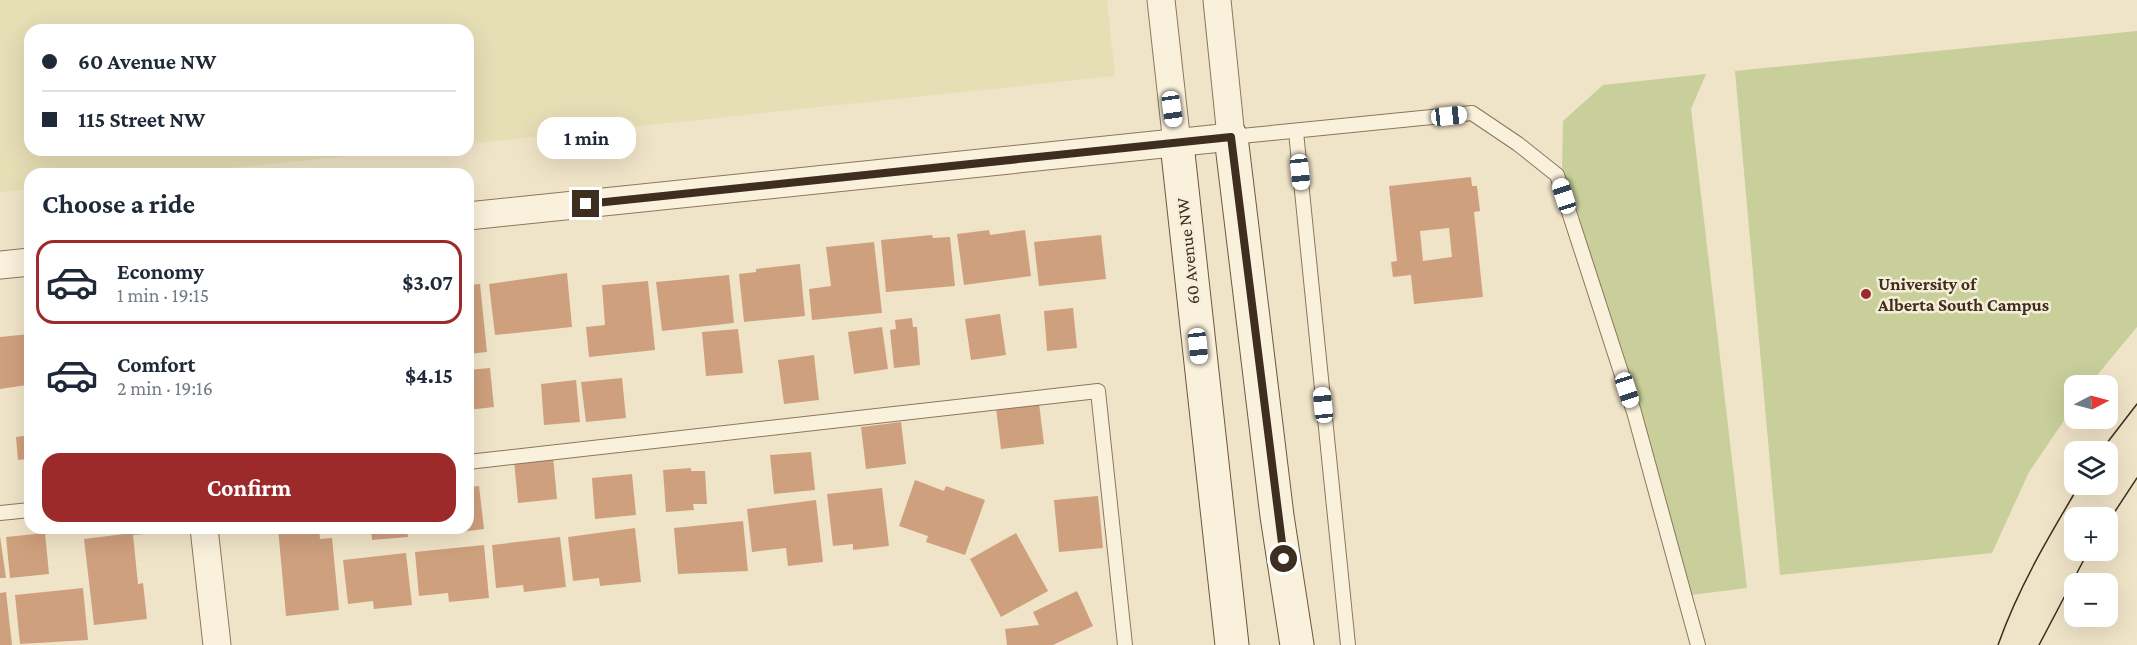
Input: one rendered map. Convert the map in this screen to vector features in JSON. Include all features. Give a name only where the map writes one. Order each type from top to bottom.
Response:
[{"type":"street","name":"60 Avenue NW","points":[[1161,0],[1232,645]]},
{"type":"street","points":[[1217,0],[1231,137],[1277,516],[1297,645]]},
{"type":"street","points":[[474,215],[1231,137]]},
{"type":"street","points":[[0,265],[24,263]]},
{"type":"street","points":[[205,534],[217,645]]},
{"type":"lane","points":[[1231,137],[1472,114],[1518,144],[1557,175],[1634,412],[1698,645]]},
{"type":"lane","points":[[1296,132],[1348,645]]},
{"type":"lane","points":[[474,461],[1098,391],[1125,645]]},
{"type":"lane","points":[[0,513],[24,511]]},
{"type":"shaded area","points":[[0,0],[1107,0],[1115,76],[474,143],[474,24],[24,24],[24,156],[348,156],[232,168],[24,168],[24,190],[0,192]]},
{"type":"green space","points":[[2137,31],[2137,327],[2097,375],[2064,375],[2064,421],[2029,472],[1992,553],[1780,575],[1735,71]]},
{"type":"green space","points":[[1706,74],[1691,109],[1747,588],[1691,595],[1562,173],[1563,121],[1603,85]]},
{"type":"building","points":[[1471,177],[1472,186],[1477,186],[1480,211],[1474,212],[1483,297],[1414,304],[1411,275],[1393,277],[1391,262],[1397,261],[1389,186]],"holes":[[[1449,228],[1452,257],[1423,261],[1420,231]]]},
{"type":"building","points":[[989,230],[990,235],[1025,230],[1031,276],[964,285],[957,234]]},
{"type":"building","points":[[932,235],[933,238],[950,237],[955,286],[886,292],[881,240]]},
{"type":"building","points":[[1101,235],[1106,279],[1039,286],[1034,242]]},
{"type":"building","points":[[874,242],[882,313],[812,320],[809,289],[831,286],[826,247]]},
{"type":"building","points":[[800,264],[805,316],[744,322],[739,274],[756,272],[756,269]]},
{"type":"building","points":[[567,273],[572,327],[495,335],[489,284]]},
{"type":"building","points":[[729,275],[734,323],[662,331],[656,282]]},
{"type":"building","points":[[648,281],[655,350],[589,357],[586,327],[605,325],[602,285]]},
{"type":"building","points":[[474,284],[480,284],[487,352],[474,353]]},
{"type":"building","points":[[1073,308],[1077,348],[1047,351],[1044,311]]},
{"type":"building","points":[[1000,314],[1006,355],[971,360],[965,319]]},
{"type":"building","points":[[912,318],[913,327],[917,327],[920,365],[894,368],[890,330],[896,329],[895,320]]},
{"type":"building","points":[[882,327],[888,369],[854,374],[848,332]]},
{"type":"building","points":[[738,329],[743,373],[706,376],[702,332]]},
{"type":"building","points":[[24,335],[24,385],[0,389],[0,337]]},
{"type":"building","points":[[814,355],[819,400],[784,404],[778,360]]},
{"type":"building","points":[[490,368],[494,407],[474,409],[474,369]]},
{"type":"building","points":[[622,378],[626,418],[586,422],[581,382]]},
{"type":"building","points":[[576,380],[580,422],[544,425],[541,384]]},
{"type":"building","points":[[1039,403],[1044,444],[1001,449],[996,408]]},
{"type":"building","points":[[901,422],[906,464],[866,469],[861,427]]},
{"type":"building","points":[[24,436],[24,460],[18,460],[16,437]]},
{"type":"building","points":[[811,452],[815,490],[774,494],[770,455]]},
{"type":"building","points":[[553,456],[557,499],[518,503],[514,460]]},
{"type":"building","points":[[691,468],[691,471],[705,471],[707,504],[693,504],[694,510],[666,512],[663,470]]},
{"type":"building","points":[[632,474],[636,515],[595,519],[592,478]]},
{"type":"building","points":[[915,480],[944,491],[946,486],[985,500],[965,555],[926,542],[928,536],[899,526]]},
{"type":"building","points":[[474,486],[479,486],[484,529],[474,530]]},
{"type":"building","points":[[882,488],[889,546],[853,550],[853,544],[833,546],[827,494]]},
{"type":"building","points":[[1098,496],[1103,548],[1059,552],[1054,500]]},
{"type":"building","points":[[816,500],[823,562],[788,566],[786,548],[752,552],[747,509]]},
{"type":"building","points":[[743,521],[748,571],[678,574],[674,528]]},
{"type":"building","points":[[635,528],[641,582],[600,586],[599,578],[573,581],[568,537]]},
{"type":"building","points":[[1016,533],[1048,591],[1001,617],[970,559]]},
{"type":"building","points":[[45,534],[49,574],[10,578],[6,537]]},
{"type":"building","points":[[144,534],[133,535],[138,584],[143,583],[147,619],[94,625],[84,539]]},
{"type":"building","points":[[279,534],[320,534],[320,539],[332,538],[339,610],[286,616]]},
{"type":"building","points":[[372,534],[408,534],[408,537],[372,540]]},
{"type":"building","points":[[0,536],[6,578],[0,578]]},
{"type":"building","points":[[560,537],[566,587],[524,592],[523,585],[496,588],[492,545]]},
{"type":"building","points":[[484,545],[489,598],[449,602],[448,593],[419,596],[415,552]]},
{"type":"building","points":[[406,553],[412,605],[374,609],[373,601],[348,604],[343,560]]},
{"type":"building","points":[[83,588],[88,640],[20,644],[15,595]]},
{"type":"building","points":[[1077,591],[1093,626],[1053,645],[1007,645],[1005,629],[1039,625],[1033,612]]},
{"type":"building","points":[[6,592],[12,645],[0,645],[0,593]]},
{"type":"tram line","points":[[2108,441],[2137,404]]},
{"type":"tram line","points":[[2118,507],[2137,478]]},
{"type":"tram line","points":[[1998,645],[2025,583],[2074,495]]},
{"type":"tram line","points":[[2039,645],[2083,561]]},
{"type":"place","name":"University of Alberta South Campus","points":[[1866,294]]},
{"type":"route","points":[[586,204],[1231,137],[1284,559]]}]
